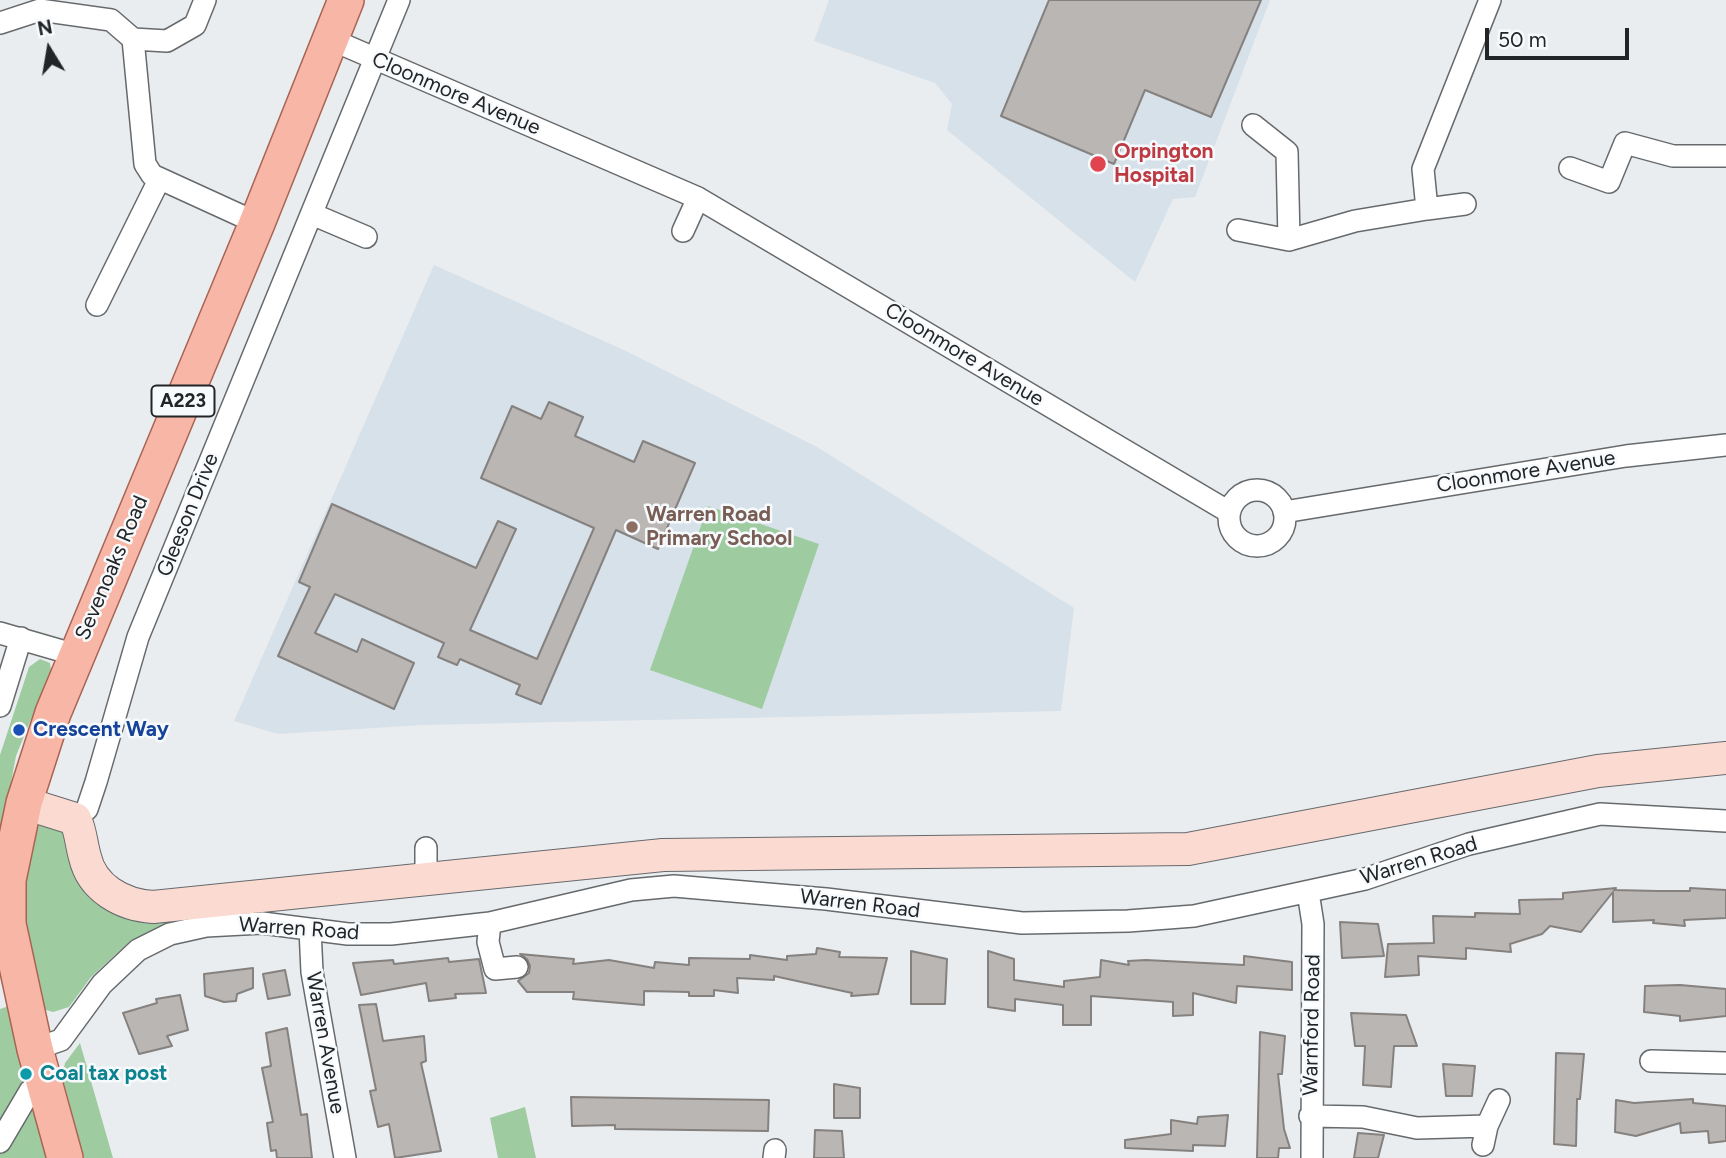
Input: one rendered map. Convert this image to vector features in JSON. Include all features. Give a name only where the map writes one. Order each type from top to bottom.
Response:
[{"type":"main road","name":"Sevenoaks Road","points":[[65,1158],[40,1065],[11,990],[7,893],[24,803],[41,746],[76,655],[257,223],[346,0]]},
{"type":"street","points":[[0,23],[40,5],[111,20],[133,39],[167,41],[195,25],[205,0]]},
{"type":"street","name":"Gleeson Drive","points":[[75,818],[86,809],[96,782],[138,637],[377,60],[399,0]]},
{"type":"street","points":[[1427,209],[1423,169],[1482,3]]},
{"type":"street","points":[[133,39],[145,164],[159,180],[257,223]]},
{"type":"street","name":"Cloonmore Avenue","points":[[330,40],[698,198],[1229,512]]},
{"type":"street","points":[[1253,125],[1287,152],[1289,240]]},
{"type":"street","points":[[1570,168],[1609,182],[1625,143],[1673,156],[1726,156]]},
{"type":"street","points":[[97,305],[159,180]]},
{"type":"street","points":[[682,231],[698,198]]},
{"type":"street","points":[[1238,230],[1289,240],[1355,221],[1465,204]]},
{"type":"street","points":[[312,214],[366,237]]},
{"type":"street","name":"Cloonmore Avenue","points":[[1284,512],[1626,456],[1726,445]]},
{"type":"street","points":[[1257,490],[1275,496],[1284,512],[1282,530],[1277,538],[1261,546],[1243,543],[1231,530],[1229,512],[1239,496],[1257,490]]},
{"type":"street","points":[[0,633],[76,655]]},
{"type":"street","points":[[0,706],[21,638]]},
{"type":"street","name":"Warren Road","points":[[75,818],[86,862],[95,878],[120,900],[142,906],[166,906],[426,863],[672,855],[1188,849],[1598,771],[1726,758]]},
{"type":"street","points":[[24,803],[75,818]]},
{"type":"street","name":"Warren Road","points":[[40,1065],[102,984],[124,961],[152,940],[188,929],[234,923],[391,934],[490,923],[631,890],[674,886],[826,899],[1021,923],[1194,916],[1365,879],[1469,844],[1600,814],[1726,821]]},
{"type":"street","name":"Warnford Road","points":[[1308,892],[1313,924],[1310,1116],[1312,1158]]},
{"type":"street","points":[[490,923],[488,942],[495,969],[517,967]]},
{"type":"street","name":"Warren Avenue","points":[[310,929],[312,972],[345,1158]]},
{"type":"street","points":[[1651,1061],[1726,1063]]},
{"type":"street","points":[[0,1142],[30,1091],[40,1065]]},
{"type":"street","points":[[1310,1116],[1363,1117],[1417,1128],[1485,1136],[1499,1100]]},
{"type":"shaded area","name":"Orpington Hospital","points":[[829,0],[1270,0],[1195,197],[1173,199],[1135,282],[947,130],[952,104],[935,83],[814,41]]},
{"type":"shaded area","name":"Warren Road Primary School","points":[[434,265],[626,351],[817,447],[1074,608],[1061,711],[423,725],[278,734],[234,721]]},
{"type":"green space","points":[[708,506],[819,544],[762,709],[650,670]]},
{"type":"green space","points":[[40,659],[50,663],[51,670],[16,756],[0,840],[0,755],[29,667]]},
{"type":"green space","points":[[34,821],[54,826],[66,833],[76,865],[179,919],[129,942],[91,977],[69,1007],[53,1012],[39,1008],[19,901]]},
{"type":"green space","points":[[12,1008],[55,1158],[0,1158],[0,1009]]},
{"type":"green space","points":[[80,1043],[113,1158],[84,1158],[62,1076],[65,1063]]},
{"type":"green space","points":[[525,1107],[536,1158],[498,1158],[490,1118]]},
{"type":"building","points":[[1049,0],[1261,0],[1211,117],[1145,90],[1114,164],[1001,116]]},
{"type":"building","points":[[549,402],[583,417],[575,436],[634,462],[643,441],[695,463],[658,549],[616,530],[541,704],[516,694],[520,685],[460,659],[457,665],[438,657],[444,643],[335,594],[315,633],[357,652],[362,639],[414,663],[394,709],[278,656],[310,587],[299,582],[332,504],[476,568],[498,521],[516,529],[470,630],[537,659],[594,528],[481,478],[512,406],[541,419]]},
{"type":"building","points":[[1616,888],[1614,890],[1726,890],[1726,918],[1684,920],[1685,926],[1653,923],[1654,920],[1613,922],[1613,892],[1581,932],[1550,926],[1542,934],[1510,944],[1511,952],[1466,948],[1466,959],[1418,956],[1419,975],[1385,977],[1388,944],[1434,943],[1433,916],[1520,914],[1519,900],[1563,899],[1563,893]]},
{"type":"building","points":[[1340,922],[1378,924],[1384,956],[1342,958]]},
{"type":"building","points":[[817,948],[840,952],[839,957],[887,958],[878,994],[851,996],[852,993],[774,976],[774,980],[737,978],[738,993],[714,990],[714,996],[689,996],[689,992],[644,991],[644,1005],[573,999],[574,992],[527,992],[518,981],[529,973],[530,966],[527,959],[520,954],[574,959],[573,964],[609,960],[654,968],[655,962],[689,965],[689,958],[750,959],[750,955],[787,960],[787,956],[816,954]]},
{"type":"building","points":[[911,951],[947,959],[945,1004],[911,1004]]},
{"type":"building","points":[[988,951],[1014,959],[1014,980],[1064,987],[1064,981],[1100,977],[1101,960],[1129,965],[1128,961],[1146,960],[1244,965],[1244,956],[1292,962],[1292,990],[1237,986],[1236,1003],[1193,993],[1193,1015],[1173,1016],[1173,1002],[1091,996],[1091,1025],[1063,1025],[1063,1005],[1015,999],[1015,1011],[988,1007]]},
{"type":"building","points":[[448,958],[449,962],[479,959],[486,993],[455,994],[456,998],[429,1001],[426,983],[361,995],[353,963],[393,960],[394,964]]},
{"type":"building","points":[[253,968],[253,988],[237,994],[236,1001],[224,1002],[205,996],[204,974]]},
{"type":"building","points":[[285,970],[290,995],[268,999],[263,974]]},
{"type":"building","points":[[1680,985],[1726,989],[1726,1016],[1680,1021],[1680,1016],[1644,1012],[1645,986]]},
{"type":"building","points":[[180,995],[188,1030],[167,1036],[172,1046],[139,1054],[123,1013],[157,1003],[156,999]]},
{"type":"building","points":[[376,1004],[383,1041],[424,1036],[426,1061],[421,1063],[441,1151],[395,1158],[389,1124],[378,1127],[370,1091],[376,1090],[359,1005]]},
{"type":"building","points":[[1351,1013],[1406,1015],[1417,1046],[1394,1046],[1391,1087],[1363,1085],[1365,1046],[1355,1046]]},
{"type":"building","points":[[287,1028],[301,1115],[307,1114],[312,1158],[277,1158],[276,1150],[271,1151],[267,1123],[273,1122],[262,1068],[271,1066],[266,1033]]},
{"type":"building","points":[[1260,1032],[1285,1036],[1282,1074],[1278,1074],[1284,1129],[1290,1148],[1279,1148],[1278,1158],[1257,1158]]},
{"type":"building","points":[[1556,1053],[1584,1054],[1580,1099],[1577,1099],[1576,1146],[1554,1144]]},
{"type":"building","points":[[1443,1064],[1475,1066],[1472,1096],[1446,1096]]},
{"type":"building","points":[[834,1084],[860,1088],[860,1118],[834,1118]]},
{"type":"building","points":[[571,1097],[769,1100],[768,1131],[572,1126]]},
{"type":"building","points":[[1693,1099],[1693,1103],[1726,1106],[1726,1141],[1709,1143],[1708,1131],[1681,1133],[1680,1123],[1636,1136],[1615,1132],[1616,1100],[1634,1103]]},
{"type":"building","points":[[1228,1115],[1225,1146],[1193,1145],[1193,1151],[1125,1148],[1125,1140],[1171,1134],[1171,1120],[1197,1124],[1198,1117]]},
{"type":"building","points":[[815,1130],[842,1131],[844,1158],[814,1158]]},
{"type":"building","points":[[1358,1133],[1384,1135],[1378,1158],[1354,1158]]},
{"type":"place","name":"Orpington Hospital","points":[[1098,164]]},
{"type":"place","name":"Warren Road Primary School","points":[[632,527]]},
{"type":"place","name":"Crescent Way","points":[[19,730]]},
{"type":"place","name":"Coal tax post","points":[[26,1074]]}]
